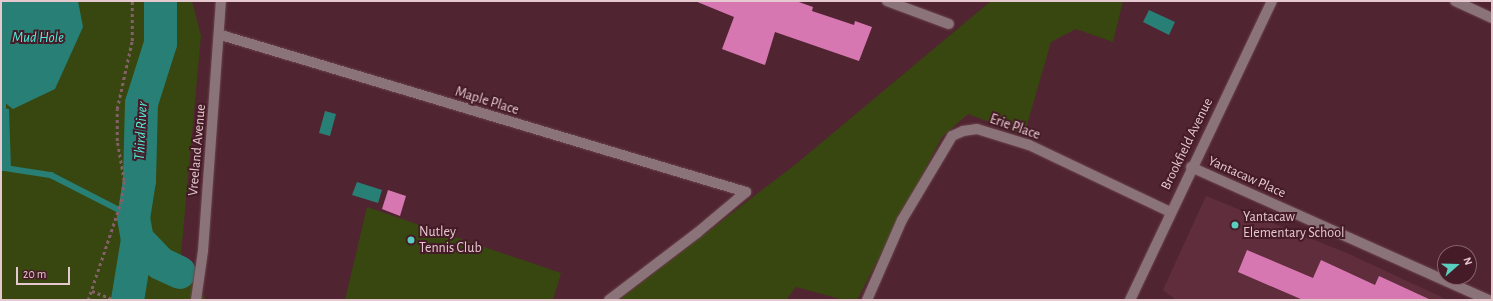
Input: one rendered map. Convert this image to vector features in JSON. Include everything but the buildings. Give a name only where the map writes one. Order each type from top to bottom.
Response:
[{"type":"street","name":"Vreeland Avenue","points":[[196,300],[222,1]]},
{"type":"street","points":[[887,1],[949,24]]},
{"type":"street","name":"Brookfield Avenue","points":[[1130,300],[1191,167],[1272,1]]},
{"type":"street","points":[[1455,1],[1492,18]]},
{"type":"street","name":"Maple Place","points":[[220,35],[746,192],[609,300]]},
{"type":"street","name":"Erie Place","points":[[867,300],[902,220],[952,136],[963,131],[977,129],[1029,145],[1170,212]]},
{"type":"street","name":"Yantacaw Place","points":[[1191,167],[1489,300]]},
{"type":"path","points":[[88,300],[115,214],[121,202],[124,181],[118,141],[117,108],[132,41],[132,1]]},
{"type":"path","points":[[92,291],[116,300]]},
{"type":"shaded area","points":[[1,1],[192,1],[201,36],[181,254],[206,300],[1,300]]},
{"type":"shaded area","points":[[991,1],[1123,1],[1113,42],[1076,29],[1051,42],[1024,135],[968,114],[942,137],[857,300],[844,300],[796,287],[786,300],[619,300],[796,164]]},
{"type":"shaded area","name":"Yantacaw Elementary School","points":[[1206,196],[1349,254],[1448,300],[1176,300],[1163,290]]},
{"type":"shaded area","name":"Nutley Tennis Club","points":[[367,207],[561,273],[553,300],[345,300]]},
{"type":"water","name":"Mud Hole","points":[[1,1],[78,1],[83,27],[55,89],[13,109],[1,100]]},
{"type":"water","points":[[1149,10],[1175,22],[1169,35],[1143,22]]},
{"type":"water","points":[[1,108],[9,109],[11,171],[1,171]]},
{"type":"water","points":[[325,111],[336,114],[330,136],[319,133]]},
{"type":"water","points":[[357,182],[382,190],[378,203],[352,195]]},
{"type":"waterway","name":"Third River","points":[[160,1],[160,43],[141,103],[139,180],[133,217],[137,239],[160,263],[179,272]]},
{"type":"waterway","points":[[3,98],[3,116]]},
{"type":"waterway","points":[[5,168],[51,175],[133,217]]},
{"type":"waterway","name":"Third River","points":[[127,300],[137,239]]},
{"type":"place","name":"Yantacaw Elementary School","points":[[1235,225]]},
{"type":"place","name":"Nutley Tennis Club","points":[[411,240]]}]
